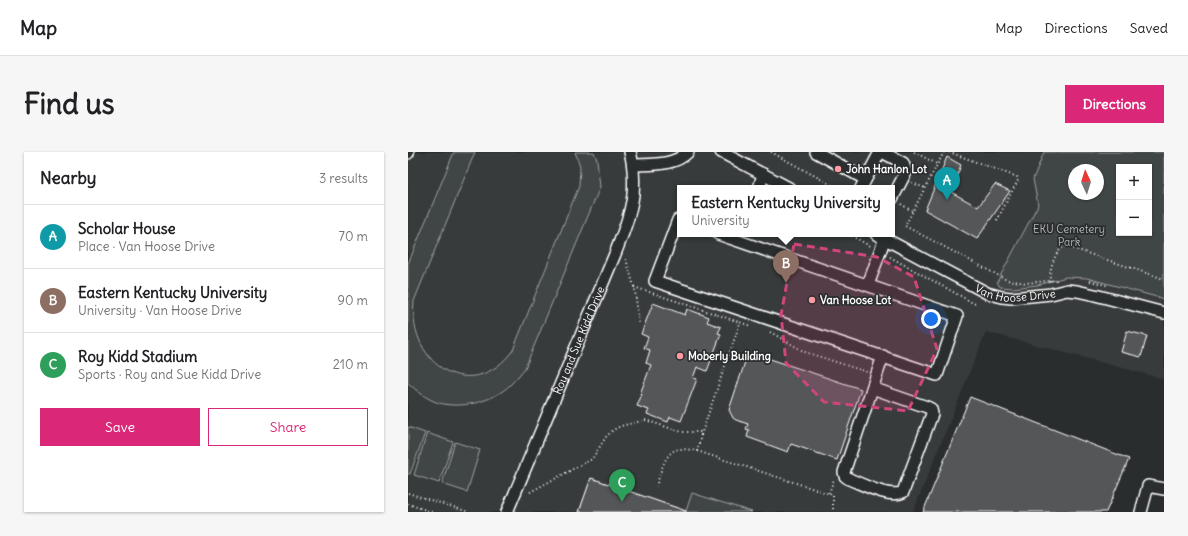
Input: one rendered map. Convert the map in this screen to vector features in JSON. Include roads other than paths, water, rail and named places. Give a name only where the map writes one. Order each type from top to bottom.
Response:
[{"type":"street","name":"Roy and Sue Kidd Drive","points":[[507,512],[615,254],[632,204],[633,165],[630,152]]},
{"type":"street","points":[[633,165],[670,163],[682,158],[688,152]]},
{"type":"street","points":[[721,152],[783,185]]},
{"type":"street","points":[[816,152],[863,184],[881,152],[903,164],[906,172],[895,193]]},
{"type":"street","points":[[760,185],[763,174]]},
{"type":"street","points":[[677,223],[655,281],[937,375],[957,316],[727,237]]},
{"type":"street","points":[[868,285],[880,252],[880,237]]},
{"type":"street","name":"Van Hoose Drive","points":[[882,237],[987,293],[1010,298],[1051,294],[1067,290],[1077,291],[1164,313]]},
{"type":"street","points":[[872,388],[927,407],[931,410],[932,414],[903,492],[899,495],[890,494],[849,480],[845,476],[844,472],[872,388],[883,356]]},
{"type":"street","points":[[1141,512],[1148,486],[1164,489]]},
{"type":"place","name":"John Hanlon Lot","points":[[838,169]]},
{"type":"place","name":"Scholar House","points":[[947,200]]},
{"type":"place","name":"Eastern Kentucky University","points":[[786,283]]},
{"type":"place","name":"Van Hoose Lot","points":[[812,300]]},
{"type":"place","name":"Moberly Building","points":[[680,356]]},
{"type":"place","name":"Roy Kidd Stadium","points":[[622,502]]},
{"type":"park label","name":"EKU Cemetery Park","points":[[1069,235]]}]
